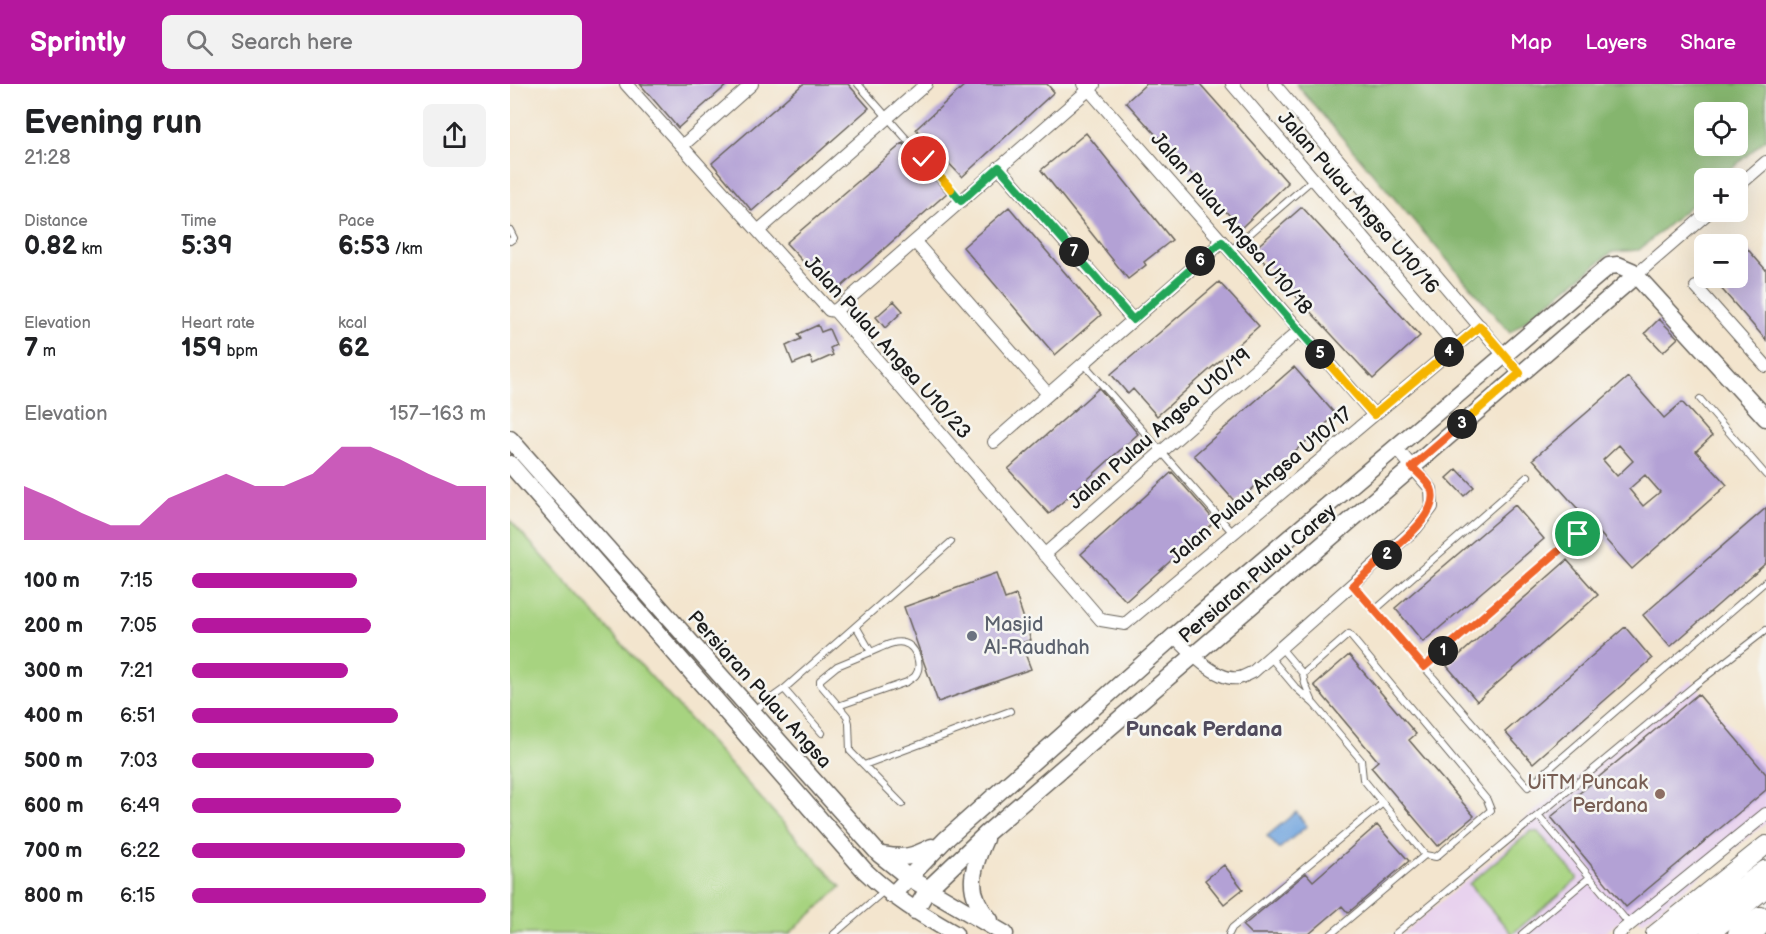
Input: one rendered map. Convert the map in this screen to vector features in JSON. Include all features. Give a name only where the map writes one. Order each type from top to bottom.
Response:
[{"type":"highway","points":[[1680,934],[1766,871]]},
{"type":"highway","points":[[1751,934],[1766,918]]},
{"type":"main road","points":[[1654,934],[1766,844]]},
{"type":"main road","points":[[1708,934],[1766,888]]},
{"type":"main road","points":[[1737,934],[1766,912]]},
{"type":"street","name":"Jalan Pulau Angsa U10/23","points":[[626,84],[829,310],[835,311],[1101,620],[1125,624]]},
{"type":"street","points":[[682,146],[752,84]]},
{"type":"street","points":[[758,231],[926,84]]},
{"type":"street","name":"Jalan Pulau Angsa U10/16","points":[[1232,84],[1456,346]]},
{"type":"street","points":[[1274,84],[1520,373]]},
{"type":"street","points":[[835,311],[1089,86]]},
{"type":"street","name":"Jalan Pulau Angsa U10/18","points":[[1089,86],[1374,415]]},
{"type":"street","points":[[1748,178],[1766,162]]},
{"type":"street","points":[[999,167],[1133,320]]},
{"type":"street","points":[[1697,222],[1636,275],[1766,418]]},
{"type":"street","points":[[915,242],[1048,394]]},
{"type":"street","points":[[994,442],[1133,320],[1226,246]]},
{"type":"street","name":"Persiaran Pulau Carey","points":[[889,893],[945,840],[1174,636],[1397,449],[1609,266],[1632,270],[1636,275],[987,833],[928,889],[915,911]]},
{"type":"street","points":[[1697,288],[1766,366]]},
{"type":"street","name":"Jalan Pulau Angsa U10/17","points":[[1125,624],[1480,326]]},
{"type":"street","name":"Jalan Pulau Angsa U10/19","points":[[1044,555],[1300,330]]},
{"type":"street","name":"Persiaran Pulau Angsa","points":[[510,440],[879,854],[908,877],[1003,932]]},
{"type":"street","points":[[1174,636],[1192,656],[1220,675],[1238,678],[1252,672],[1281,648],[1416,528],[1432,507],[1431,489],[1397,449]]},
{"type":"street","name":"Persiaran Pulau Angsa","points":[[510,464],[865,871],[889,893],[955,934]]},
{"type":"street","points":[[1618,934],[1766,814]]},
{"type":"street","points":[[987,833],[976,859],[973,883],[977,904],[1003,932]]},
{"type":"street","points":[[879,854],[902,859],[945,840]]},
{"type":"lane","points":[[858,84],[961,201]]},
{"type":"lane","points":[[1226,246],[1313,178]]},
{"type":"lane","points":[[510,230],[514,238],[510,241]]},
{"type":"lane","points":[[1084,363],[1233,533]]},
{"type":"lane","points":[[1700,399],[1766,475]]},
{"type":"lane","points":[[1376,610],[1528,476]]},
{"type":"lane","points":[[1424,667],[1578,534]]},
{"type":"lane","points":[[752,712],[784,689],[951,542]]},
{"type":"lane","points":[[1353,585],[1528,787],[1766,581]]},
{"type":"lane","points":[[856,626],[872,652]]},
{"type":"lane","points":[[1395,934],[1695,685],[1766,630]]},
{"type":"lane","points":[[1270,657],[1296,688],[1314,704],[1361,760],[1363,779],[1425,855],[1436,857],[1491,810],[1487,800],[1349,634],[1303,674]]},
{"type":"lane","points":[[838,706],[907,682],[916,675],[919,664],[913,648],[904,642],[892,643],[837,666],[820,680],[823,690],[847,716],[850,751],[902,804]]},
{"type":"lane","points":[[1281,648],[1303,674],[1314,704]]},
{"type":"lane","points":[[784,689],[822,733]]},
{"type":"lane","points":[[864,765],[1010,711]]},
{"type":"lane","points":[[1229,934],[1232,928],[1383,803]]},
{"type":"lane","points":[[1539,816],[1630,925]]},
{"type":"lane","points":[[1331,934],[1425,855]]},
{"type":"lane","points":[[1522,934],[1590,877]]},
{"type":"lane","points":[[834,934],[889,893]]},
{"type":"shaded area","name":"UiTM Puncak Perdana","points":[[1691,680],[1766,766],[1766,823],[1642,923],[1632,912],[1603,934],[1402,934],[1526,831],[1520,823]]},
{"type":"green space","points":[[1296,84],[1766,84],[1766,139],[1748,155],[1748,102],[1694,102],[1694,156],[1746,156],[1733,168],[1694,168],[1694,203],[1639,250],[1612,252],[1510,333]]},
{"type":"green space","points":[[510,520],[841,887],[789,934],[510,934]]},
{"type":"green space","points":[[1531,831],[1538,832],[1577,877],[1577,880],[1512,934],[1469,884]]},
{"type":"water","points":[[1296,812],[1307,826],[1279,849],[1267,836]]},
{"type":"building","points":[[640,84],[728,84],[678,128]]},
{"type":"building","points":[[803,84],[848,84],[869,108],[752,211],[712,163]]},
{"type":"building","points":[[966,84],[1047,84],[1054,92],[962,177],[916,129]]},
{"type":"building","points":[[1146,84],[1200,84],[1288,183],[1241,228],[1126,102]]},
{"type":"building","points":[[1086,133],[1172,240],[1144,262],[1146,265],[1128,279],[1041,170]]},
{"type":"building","points":[[903,143],[947,193],[833,294],[786,243]]},
{"type":"building","points":[[1009,207],[1101,315],[1055,355],[963,247]]},
{"type":"building","points":[[1302,207],[1420,336],[1373,379],[1253,250]]},
{"type":"building","points":[[1748,250],[1766,270],[1766,340],[1721,288],[1748,288]]},
{"type":"building","points":[[1219,282],[1259,326],[1157,416],[1133,389],[1128,394],[1111,374]]},
{"type":"building","points":[[894,301],[903,311],[885,328],[876,317]]},
{"type":"building","points":[[1659,319],[1678,338],[1663,352],[1645,333]]},
{"type":"building","points":[[818,325],[821,332],[829,329],[836,345],[830,348],[833,355],[813,364],[810,357],[793,364],[786,346],[801,339],[798,334]]},
{"type":"building","points":[[1294,367],[1336,415],[1236,503],[1194,455]]},
{"type":"building","points":[[1628,377],[1664,418],[1682,402],[1712,436],[1696,451],[1727,485],[1632,569],[1533,459]],"holes":[[[1619,445],[1633,461],[1617,476],[1603,460]],[[1645,475],[1660,492],[1643,506],[1629,489]]]},
{"type":"building","points":[[1099,388],[1138,434],[1049,514],[1008,469]]},
{"type":"building","points":[[1457,469],[1474,487],[1464,496],[1447,478]]},
{"type":"building","points":[[1172,472],[1215,521],[1126,601],[1081,554]]},
{"type":"building","points":[[1515,505],[1544,539],[1423,642],[1395,608]]},
{"type":"building","points":[[1766,508],[1766,563],[1670,647],[1643,615]]},
{"type":"building","points":[[1567,560],[1598,595],[1477,701],[1447,666]]},
{"type":"building","name":"Masjid Al-Raudhah","points":[[996,574],[1005,599],[1016,595],[1031,640],[1021,643],[1031,669],[938,702],[904,607]]},
{"type":"building","points":[[1625,627],[1652,659],[1533,763],[1505,732]]},
{"type":"building","points":[[1349,655],[1416,734],[1409,740],[1474,816],[1438,846],[1371,767],[1378,761],[1314,685]]},
{"type":"building","points":[[1698,694],[1766,774],[1766,790],[1626,907],[1551,817]]},
{"type":"building","points":[[1377,825],[1409,861],[1348,913],[1342,906],[1309,934],[1251,934],[1243,926],[1306,873],[1313,881]]},
{"type":"building","points":[[1224,865],[1243,889],[1224,904],[1205,880]]},
{"type":"place","name":"Masjid Al-Raudhah","points":[[972,636]]},
{"type":"place","name":"UiTM Puncak Perdana","points":[[1660,794]]},
{"type":"district","name":"Puncak Perdana","points":[[1204,729]]},
{"type":"route","points":[[924,159],[961,201],[999,167],[1133,320],[1222,242],[1374,415],[1480,326],[1520,373],[1412,467],[1431,489],[1432,507],[1416,528],[1353,585],[1424,667],[1578,534]]}]
